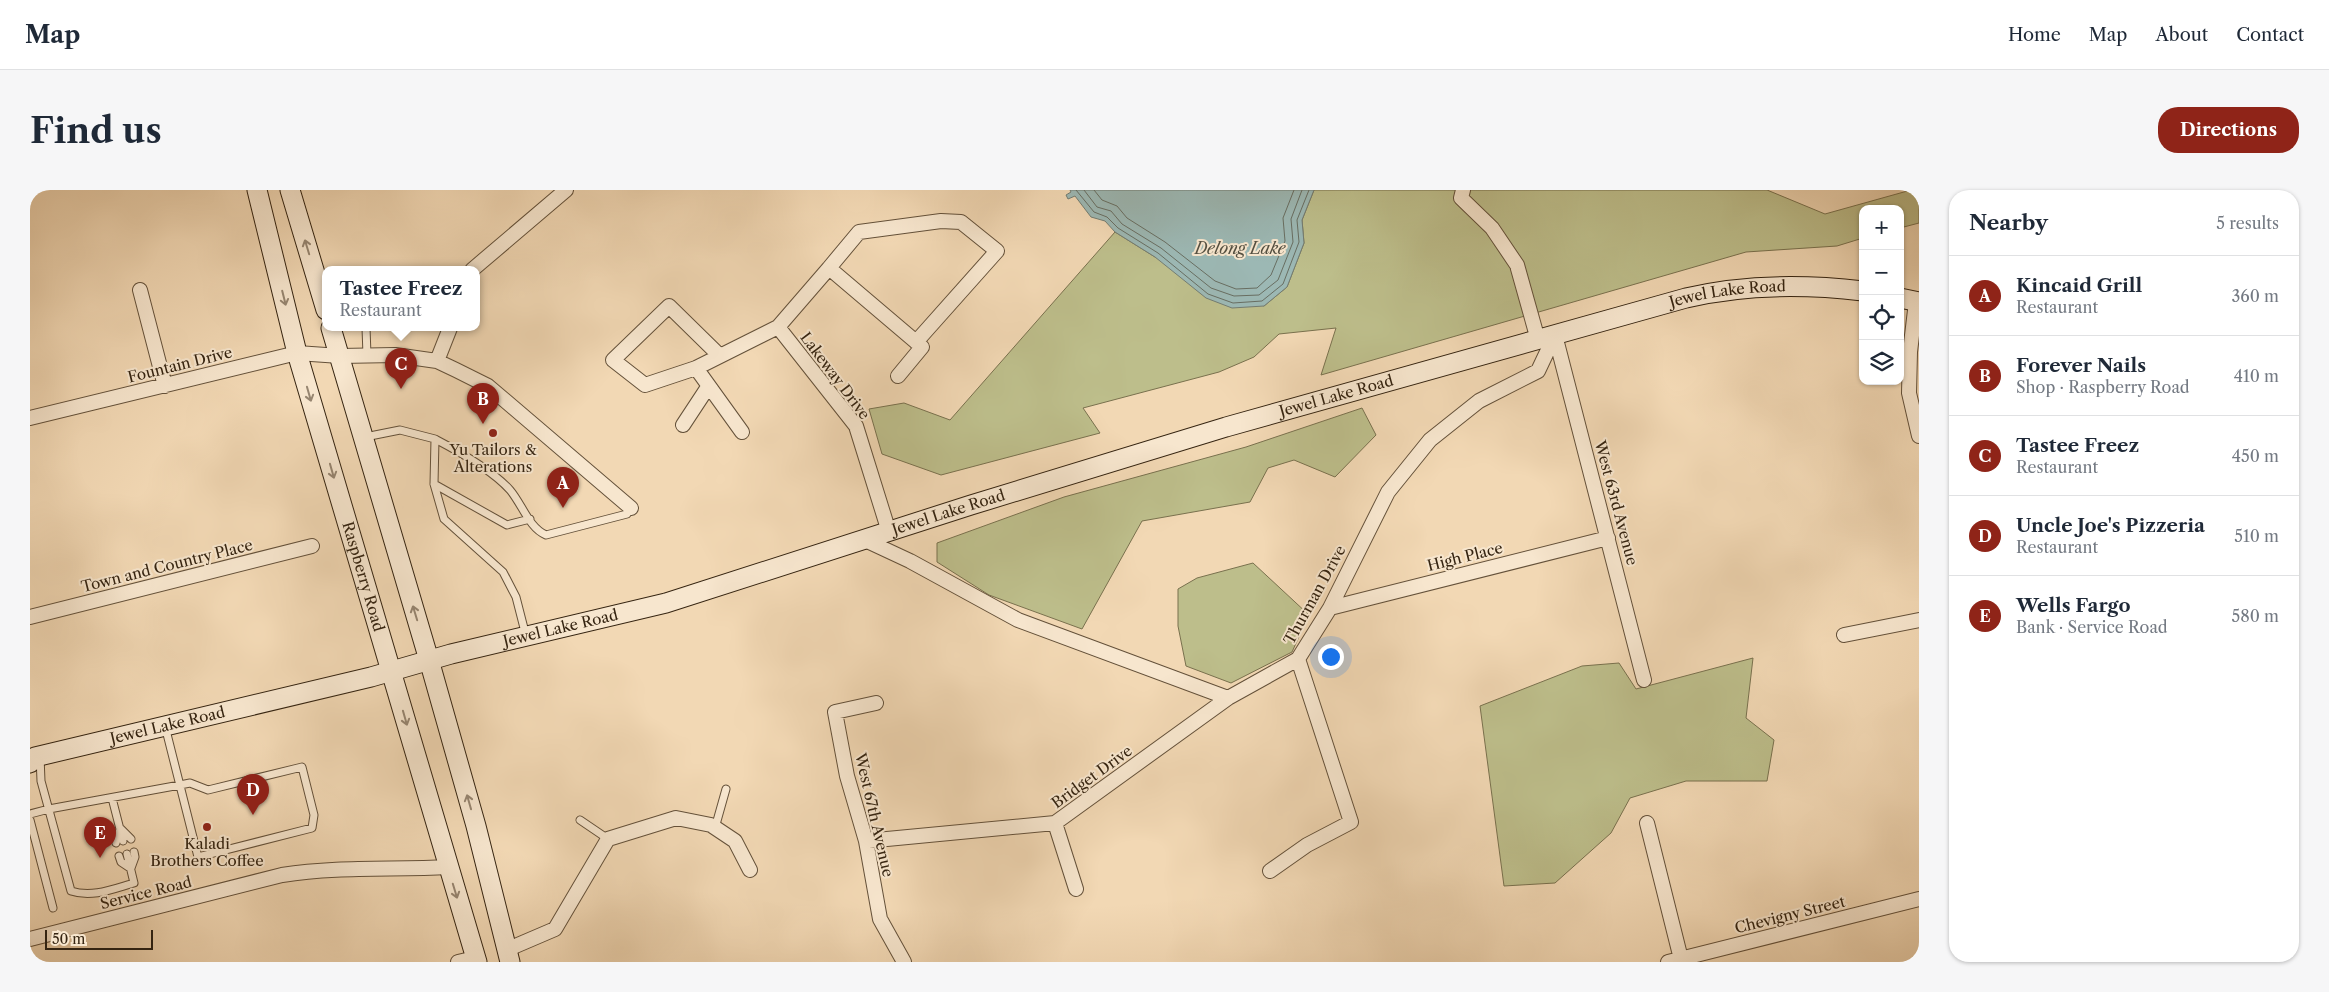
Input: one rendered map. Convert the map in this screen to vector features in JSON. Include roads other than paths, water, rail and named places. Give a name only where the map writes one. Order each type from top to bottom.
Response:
[{"type":"main road","name":"Raspberry Road","points":[[257,190],[297,353],[448,867],[470,961]]},
{"type":"main road","points":[[290,190],[321,279]]},
{"type":"main road","name":"Jewel Lake Road","points":[[34,758],[666,603],[1226,427],[1686,298],[1726,290],[1788,285],[1859,291]]},
{"type":"main road","points":[[332,331],[476,826],[508,956]]},
{"type":"street","points":[[477,266],[566,190]]},
{"type":"street","name":"West 63rd Avenue","points":[[1463,190],[1462,198],[1492,228],[1517,265],[1546,338],[1608,538],[1644,680]]},
{"type":"street","points":[[719,355],[669,306],[613,360],[645,385],[696,368],[778,327],[859,232],[941,221],[961,222],[997,251],[916,342]]},
{"type":"street","points":[[829,268],[922,347],[898,376]]},
{"type":"street","points":[[140,290],[165,386]]},
{"type":"street","points":[[1912,301],[1909,393],[1919,436]]},
{"type":"street","name":"Lakeway Drive","points":[[778,327],[856,426],[889,532]]},
{"type":"street","points":[[437,361],[449,331]]},
{"type":"street","name":"Thurman Drive","points":[[1228,698],[1298,659],[1330,608],[1388,492],[1430,440],[1479,401],[1538,371],[1546,338]]},
{"type":"street","name":"Fountain Drive","points":[[30,418],[297,353],[340,356]]},
{"type":"street","points":[[340,356],[395,355],[437,361],[488,386],[632,508]]},
{"type":"street","points":[[696,368],[742,432]]},
{"type":"street","points":[[683,425],[708,387]]},
{"type":"street","name":"High Place","points":[[1330,608],[1608,538]]},
{"type":"street","points":[[865,540],[910,561],[1018,620],[1228,698]]},
{"type":"street","name":"Town and Country Place","points":[[30,617],[312,546]]},
{"type":"street","points":[[1844,635],[1919,620]]},
{"type":"street","points":[[1270,871],[1307,845],[1351,822],[1298,659]]},
{"type":"street","name":"Bridget Drive","points":[[866,841],[1055,824],[1228,698]]},
{"type":"street","name":"West 67th Avenue","points":[[876,703],[835,712],[847,776],[866,841],[880,918],[904,962]]},
{"type":"street","points":[[508,956],[555,929],[608,839],[676,818],[715,828],[735,841],[750,870]]},
{"type":"street","points":[[1646,823],[1675,960]]},
{"type":"street","points":[[1055,824],[1076,889]]},
{"type":"street","name":"Service Road","points":[[30,939],[306,871],[344,868],[379,870],[448,867]]},
{"type":"street","name":"Chevigny Street","points":[[1675,960],[1919,899]]},
{"type":"lane","points":[[366,331],[367,356]]},
{"type":"lane","points":[[364,437],[400,430],[435,439],[466,456],[509,489],[536,531],[546,535],[627,514],[632,508]]},
{"type":"lane","points":[[435,439],[434,484],[444,519],[503,572],[516,597],[526,636]]},
{"type":"lane","points":[[434,484],[507,525],[530,519]]},
{"type":"lane","points":[[30,814],[49,809],[180,786],[190,783],[208,790],[302,767],[314,815],[312,828],[198,858],[180,786],[165,725]]},
{"type":"lane","points":[[34,758],[71,891],[83,895],[91,894],[134,883],[130,868],[135,857],[127,854],[121,862],[130,868]]},
{"type":"lane","points":[[715,828],[726,789]]},
{"type":"lane","points":[[112,798],[123,841],[120,828]]},
{"type":"lane","points":[[30,820],[53,908]]},
{"type":"lane","points":[[580,820],[608,839]]},
{"type":"water","name":"Delong Lake","points":[[1070,190],[1314,190],[1302,220],[1304,243],[1287,287],[1264,306],[1232,308],[1206,298],[1155,257],[1115,232],[1105,221],[1091,217],[1075,196],[1068,199],[1066,195],[1071,192]]},
{"type":"place","name":"Tastee Freez","points":[[401,389]]},
{"type":"place","name":"Forever Nails","points":[[483,424]]},
{"type":"place","name":"Yu Tailors & Alterations","points":[[493,433]]},
{"type":"place","name":"Kincaid Grill","points":[[563,508]]},
{"type":"place","name":"Uncle Joe's Pizzeria","points":[[253,815]]},
{"type":"place","name":"Kaladi Brothers Coffee","points":[[207,827]]},
{"type":"place","name":"Wells Fargo","points":[[100,858]]}]
